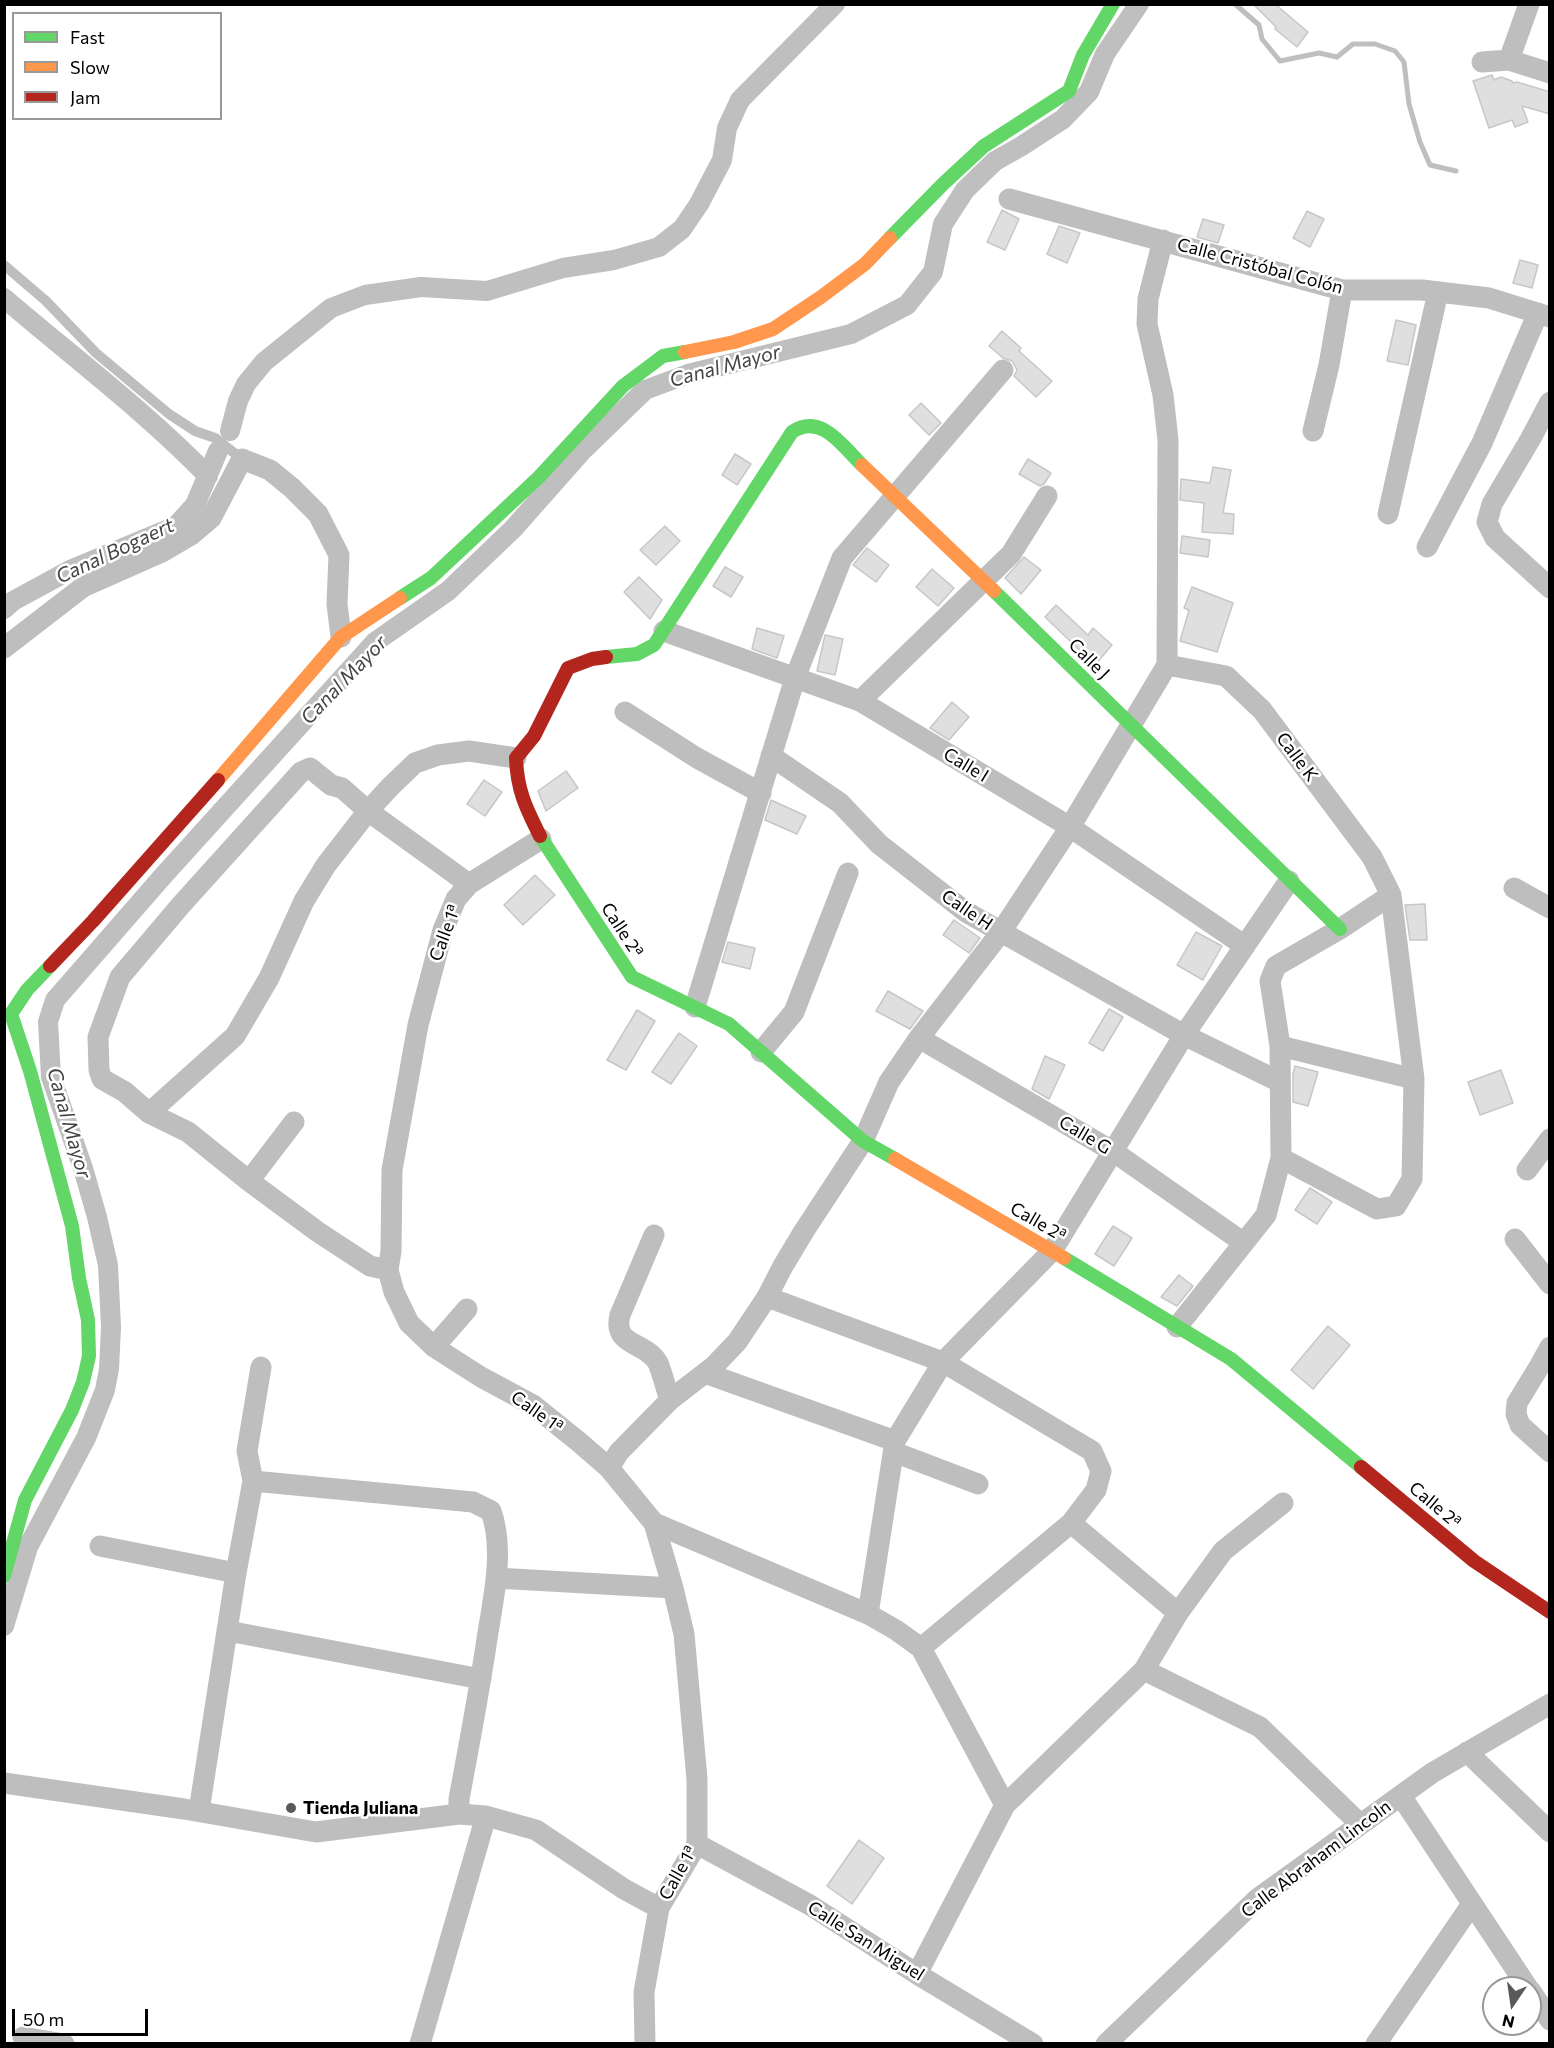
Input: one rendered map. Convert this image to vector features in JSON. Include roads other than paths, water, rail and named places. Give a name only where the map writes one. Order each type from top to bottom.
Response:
[{"type":"street","points":[[4,1576],[25,1500],[72,1410],[83,1382],[89,1356],[88,1320],[79,1278],[72,1226],[30,1071],[8,1012],[173,831],[341,637],[431,578],[538,477],[623,386],[663,356],[734,342],[773,328],[821,297],[865,264],[943,184],[984,146],[1069,91],[1083,55],[1113,4]]},
{"type":"street","points":[[1509,60],[1529,4]]},
{"type":"street","points":[[1482,62],[1509,60],[1550,73]]},
{"type":"street","name":"Calle Cristóbal Colón","points":[[1009,199],[1342,290],[1422,290],[1489,298],[1544,315]]},
{"type":"street","points":[[609,1468],[620,1452],[670,1400],[705,1373],[737,1342],[767,1297],[804,1230],[863,1141],[889,1082],[919,1038],[1001,932],[1070,827],[1167,665],[1168,441],[1163,395],[1147,324],[1148,299],[1164,240]]},
{"type":"street","points":[[1313,431],[1329,365],[1342,290]]},
{"type":"street","points":[[1388,514],[1438,292]]},
{"type":"street","points":[[1427,547],[1482,443],[1544,315]]},
{"type":"street","points":[[695,1007],[795,678],[842,558],[1003,370]]},
{"type":"street","points":[[1550,402],[1492,504],[1487,522],[1495,538],[1550,588]]},
{"type":"street","name":"Calle J","points":[[664,631],[792,432],[807,424],[823,428],[984,581],[1340,929]]},
{"type":"street","points":[[4,648],[83,587],[162,552],[191,535],[211,518],[242,459],[270,470],[318,514],[339,555],[337,604],[341,637]]},
{"type":"street","points":[[860,701],[1011,554],[1047,496]]},
{"type":"street","points":[[148,1113],[235,1036],[268,978],[304,901],[327,865],[368,811],[415,763],[438,755],[469,751],[516,758],[534,736],[568,668],[592,659],[637,654],[654,645],[664,631]]},
{"type":"street","name":"Calle I","points":[[664,631],[860,701],[1070,827],[1245,946]]},
{"type":"street","name":"Calle K","points":[[1167,665],[1226,676],[1262,710],[1372,857],[1390,895],[1414,1078],[1412,1179],[1396,1206],[1377,1209],[1281,1158]]},
{"type":"street","points":[[625,712],[697,758],[761,793]]},
{"type":"street","name":"Calle H","points":[[771,756],[840,802],[879,844],[966,912],[1184,1035],[1280,1082]]},
{"type":"street","name":"Calle 2ª","points":[[516,758],[517,781],[526,809],[541,839],[632,977],[729,1024],[863,1141],[1231,1359],[1474,1561],[1550,1612]]},
{"type":"street","points":[[388,1270],[370,1266],[351,1254],[249,1181],[188,1132],[148,1113],[125,1092],[102,1079],[99,1070],[98,1037],[120,977],[181,905],[301,772],[310,768],[331,785],[342,788],[368,811],[469,884]]},
{"type":"street","name":"Calle 1ª","points":[[541,839],[469,884],[456,899],[443,930],[418,1025],[392,1170],[391,1251],[388,1270],[394,1292],[409,1323],[434,1347],[481,1377],[532,1405],[609,1468],[654,1523],[673,1588],[685,1645],[697,1779],[697,1844],[659,1908],[644,1992],[645,2043]]},
{"type":"street","points":[[761,1052],[794,1012],[848,873]]},
{"type":"street","points":[[868,1614],[895,1446],[944,1362],[1052,1251],[1184,1035],[1289,881]]},
{"type":"street","points":[[1514,888],[1550,908]]},
{"type":"street","points":[[1177,1326],[1266,1215],[1281,1158],[1280,1046],[1270,987],[1273,971],[1276,966],[1340,929],[1390,895]]},
{"type":"street","name":"Calle G","points":[[919,1038],[1114,1152],[1244,1243]]},
{"type":"street","points":[[1280,1046],[1414,1078]]},
{"type":"street","points":[[249,1181],[294,1122]]},
{"type":"street","points":[[1527,1170],[1550,1139]]},
{"type":"street","points":[[654,1235],[617,1327],[620,1335],[645,1351],[657,1362],[670,1400]]},
{"type":"street","points":[[1515,1239],[1550,1284]]},
{"type":"street","points":[[767,1297],[944,1362],[1092,1451],[1101,1471],[1096,1490],[1071,1523],[921,1648]]},
{"type":"street","points":[[434,1347],[467,1309]]},
{"type":"street","points":[[1550,1347],[1516,1402],[1516,1414],[1520,1425],[1550,1452]]},
{"type":"street","points":[[199,1811],[253,1481],[247,1451],[261,1367]]},
{"type":"street","points":[[705,1373],[895,1446],[978,1484]]},
{"type":"street","points":[[253,1481],[473,1502],[491,1511],[496,1526],[496,1578],[481,1679],[459,1799],[459,1815]]},
{"type":"street","points":[[917,1974],[1005,1805],[1144,1670],[1178,1613],[1222,1551],[1283,1503]]},
{"type":"street","points":[[654,1523],[868,1614],[921,1648],[1005,1805]]},
{"type":"street","points":[[1071,1523],[1178,1613]]},
{"type":"street","points":[[100,1546],[236,1574]]},
{"type":"street","points":[[496,1578],[673,1588]]},
{"type":"street","points":[[228,1631],[481,1679]]},
{"type":"street","points":[[1144,1670],[1260,1727],[1360,1824]]},
{"type":"street","name":"Calle Abraham Lincoln","points":[[1106,2043],[1257,1899],[1432,1773],[1550,1704]]},
{"type":"street","points":[[1467,1752],[1550,1832]]},
{"type":"street","points":[[4,1783],[199,1811],[316,1832],[459,1815],[486,1816],[536,1830],[624,1889],[659,1908]]},
{"type":"street","points":[[1401,1796],[1520,1976]]},
{"type":"street","points":[[420,2043],[486,1816]]},
{"type":"street","name":"Calle San Miguel","points":[[697,1844],[810,1905],[917,1974],[1033,2043]]},
{"type":"street","points":[[1376,2043],[1472,1904]]},
{"type":"street","points":[[23,2037],[64,2043]]},
{"type":"lane","points":[[4,265],[46,301],[96,353],[170,414],[195,431],[215,438],[242,459]]},
{"type":"waterway","points":[[230,431],[238,401],[246,384],[264,362],[331,308],[365,295],[421,287],[487,291],[563,268],[614,260],[659,247],[682,229],[699,204],[722,160],[727,128],[740,100],[835,4]]},
{"type":"waterway","name":"Canal Mayor","points":[[4,1626],[28,1547],[86,1438],[105,1390],[109,1369],[111,1327],[108,1265],[83,1168],[51,1077],[48,1022],[55,1000],[163,876],[375,642],[448,591],[513,529],[582,451],[645,390],[688,374],[851,334],[907,305],[933,272],[943,224],[965,190],[995,161],[1063,119],[1089,92],[1105,54],[1139,4]]},
{"type":"waterway","points":[[1235,4],[1259,25],[1262,39],[1280,61],[1319,53],[1337,57],[1353,44],[1375,44],[1395,51],[1404,62],[1409,104],[1420,142],[1430,165],[1456,171]]},
{"type":"waterway","points":[[4,298],[134,407],[208,476]]},
{"type":"waterway","name":"Canal Bogaert","points":[[4,609],[13,601],[70,570],[176,526],[195,505],[218,451]]},
{"type":"place","name":"Tienda Juliana","points":[[291,1808]]}]
